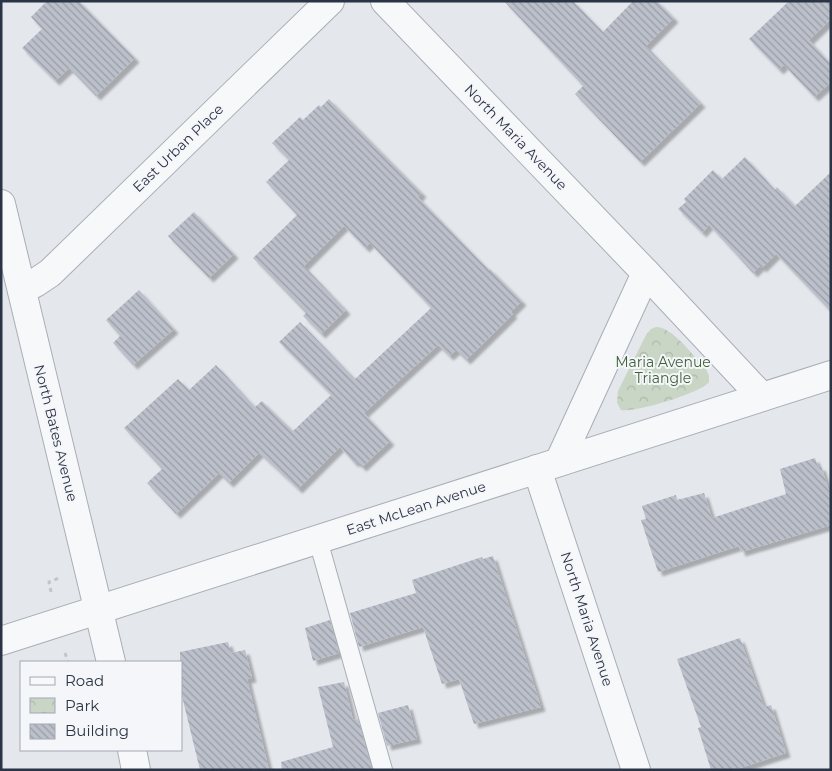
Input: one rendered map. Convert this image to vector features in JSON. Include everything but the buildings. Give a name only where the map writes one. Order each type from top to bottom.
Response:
[{"type":"street","name":"East Urban Place","points":[[22,290],[50,273],[330,1]]},
{"type":"street","name":"North Maria Avenue","points":[[385,1],[762,397]]},
{"type":"street","name":"North Bates Avenue","points":[[1,204],[111,661]]},
{"type":"street","points":[[548,466],[646,273]]},
{"type":"street","name":"East McLean Avenue","points":[[1,641],[98,608],[318,540],[831,375]]},
{"type":"street","name":"North Maria Avenue","points":[[548,466],[636,770]]},
{"type":"street","points":[[132,751],[136,770]]},
{"type":"lane","points":[[318,540],[383,770]]},
{"type":"green space","name":"Maria Avenue Triangle","points":[[656,327],[663,328],[683,344],[706,369],[709,382],[694,391],[667,401],[640,408],[621,410],[617,403],[618,391],[646,335],[651,329]]}]
